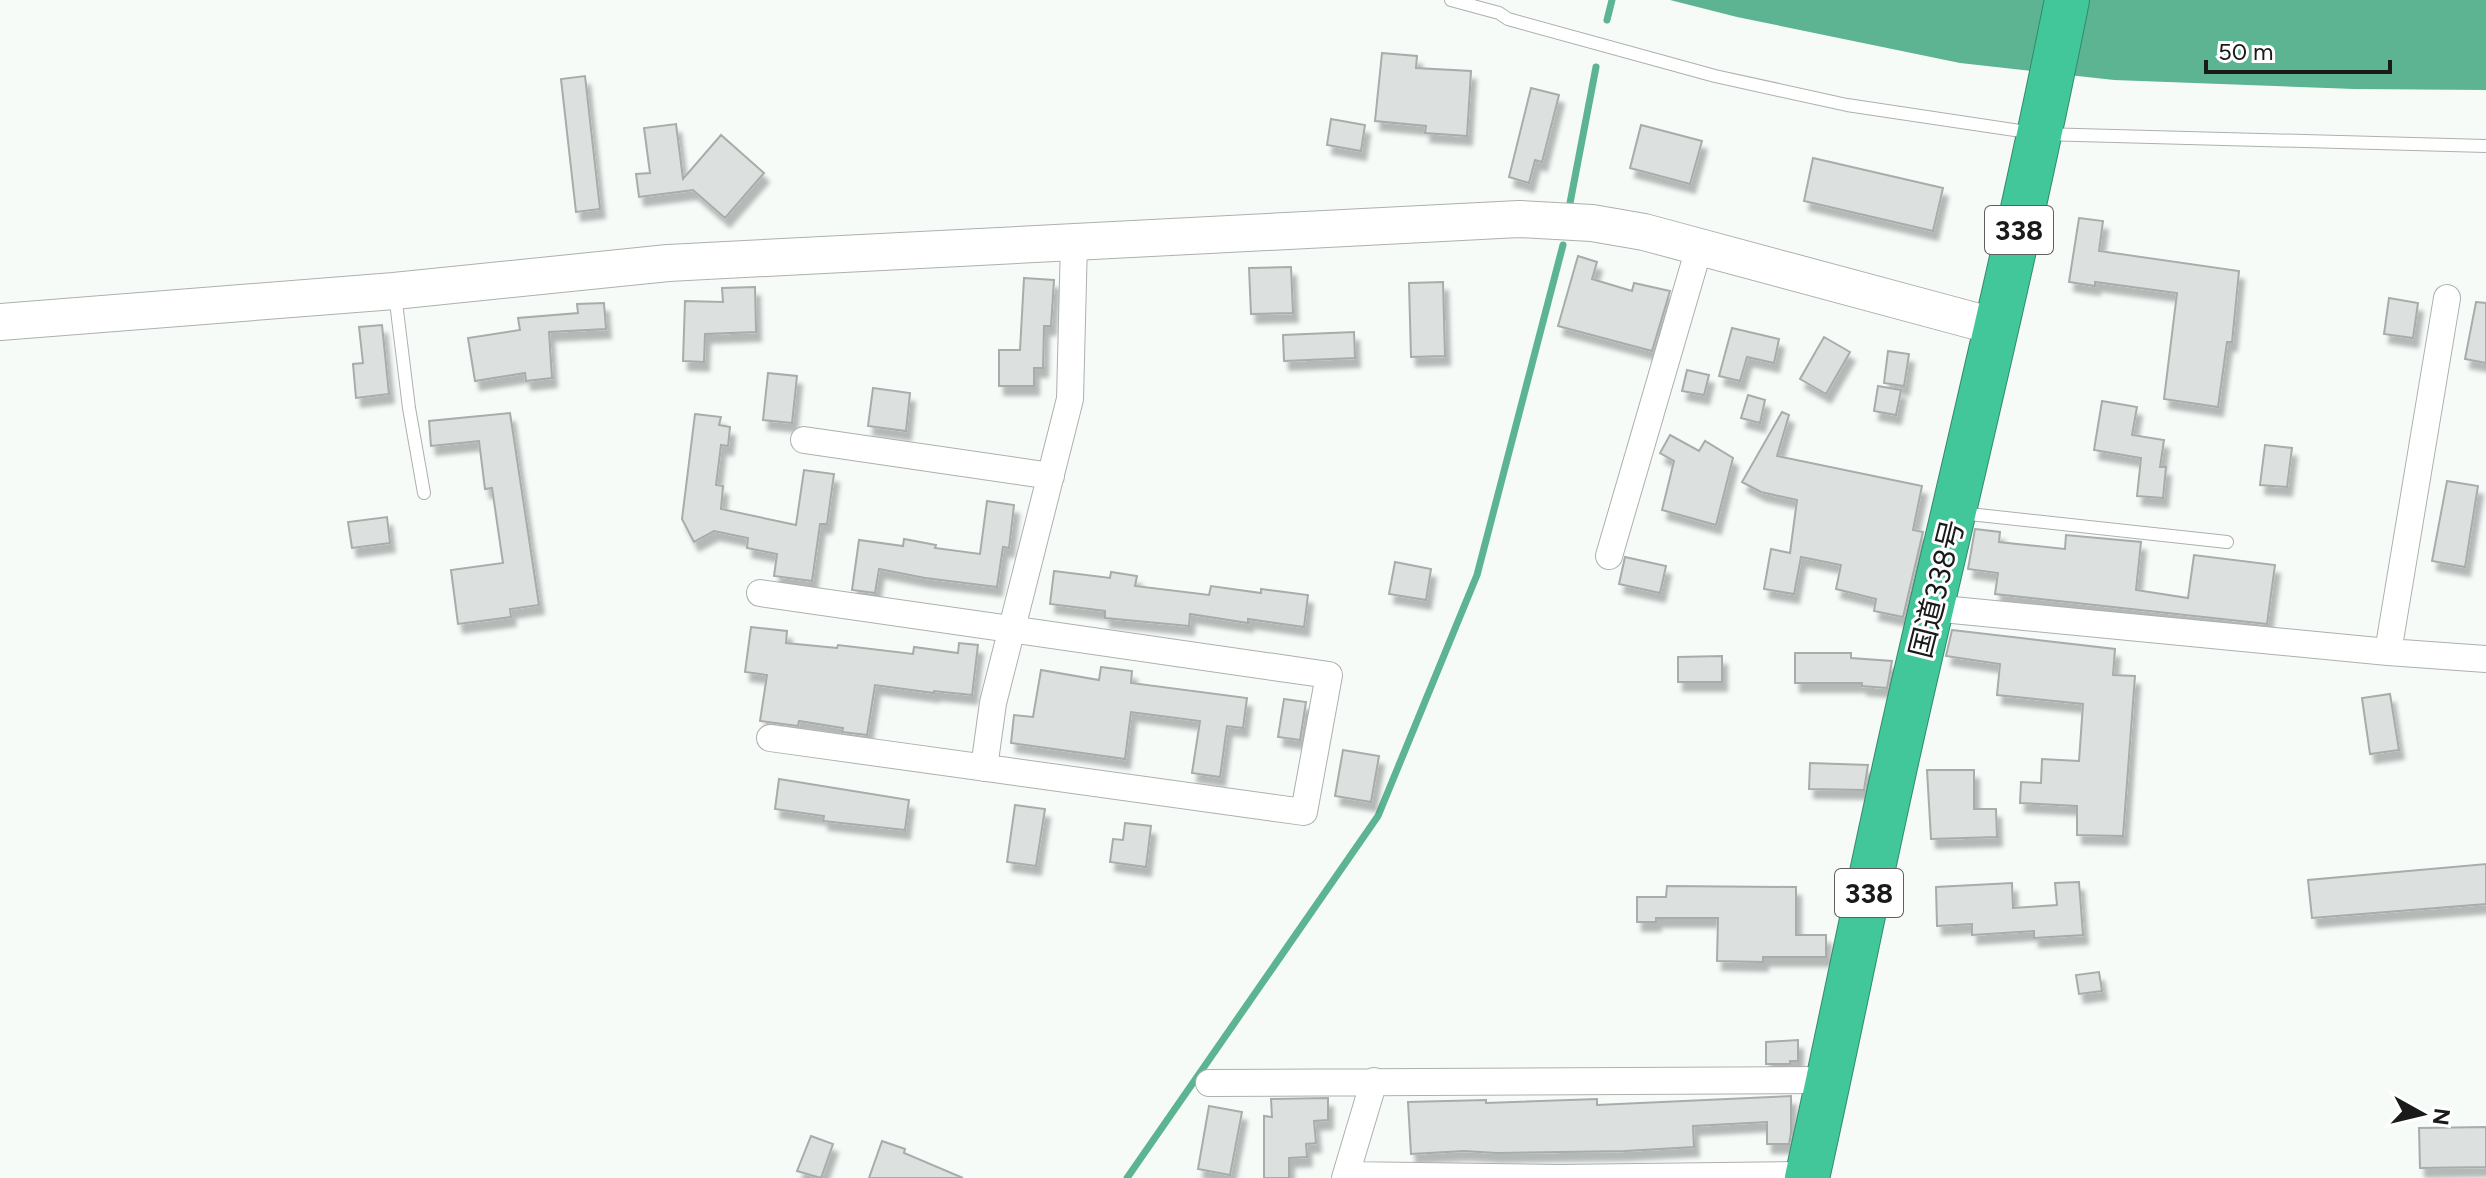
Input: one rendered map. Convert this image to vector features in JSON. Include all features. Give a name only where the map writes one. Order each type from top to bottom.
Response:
[{"type":"highway","name":"国道338号","points":[[1808,1177],[2067,0]]},
{"type":"street","points":[[0,322],[394,291],[668,263],[1519,219],[1592,223],[1644,232],[1997,327]]},
{"type":"street","points":[[984,768],[993,703],[1070,399],[1074,242]]},
{"type":"street","points":[[1609,556],[1699,248]]},
{"type":"street","points":[[2388,652],[2447,298]]},
{"type":"street","points":[[804,440],[1051,476]]},
{"type":"street","points":[[760,593],[1329,675],[1304,812],[770,738]]},
{"type":"street","points":[[1932,608],[2486,659]]},
{"type":"street","points":[[1209,1083],[1829,1080]]},
{"type":"street","points":[[1374,1081],[1346,1177],[1808,1177]]},
{"type":"lane","points":[[1451,0],[1499,13],[1508,19],[1715,76],[1847,105],[2042,124],[2486,146]]},
{"type":"lane","points":[[394,291],[424,493]]},
{"type":"lane","points":[[1955,513],[2227,542]]},
{"type":"shaded area","points":[[1670,0],[2486,0],[2486,90],[2354,89],[2114,80],[1960,63]]},
{"type":"building","points":[[1382,53],[1417,56],[1416,68],[1471,71],[1467,136],[1425,133],[1426,126],[1375,121]]},
{"type":"building","points":[[585,76],[600,209],[576,212],[561,79]]},
{"type":"building","points":[[1531,88],[1559,95],[1542,162],[1535,160],[1529,183],[1509,177]]},
{"type":"building","points":[[1331,119],[1365,125],[1361,151],[1327,145]]},
{"type":"building","points":[[676,124],[683,179],[721,135],[764,173],[725,218],[693,190],[639,197],[636,174],[650,173],[644,128]]},
{"type":"building","points":[[1641,125],[1702,141],[1690,184],[1630,168]]},
{"type":"building","points":[[1813,158],[1943,188],[1933,231],[1804,201]]},
{"type":"building","points":[[2079,218],[2103,221],[2099,251],[2239,271],[2232,342],[2227,342],[2218,407],[2164,399],[2177,293],[2095,282],[2095,286],[2069,282]]},
{"type":"building","points":[[1578,256],[1597,262],[1592,279],[1632,291],[1634,283],[1670,291],[1652,351],[1558,326]]},
{"type":"building","points":[[1291,267],[1293,313],[1251,314],[1249,268]]},
{"type":"building","points":[[1024,278],[1054,280],[1051,326],[1044,326],[1043,368],[1034,368],[1034,386],[999,386],[999,350],[1020,350]]},
{"type":"building","points":[[1443,282],[1445,356],[1411,357],[1409,283]]},
{"type":"building","points":[[755,287],[756,332],[705,334],[704,362],[683,361],[685,301],[723,302],[722,288]]},
{"type":"building","points":[[2389,298],[2418,303],[2413,338],[2384,334]]},
{"type":"building","points":[[2476,302],[2486,303],[2486,363],[2465,359]]},
{"type":"building","points":[[604,303],[606,329],[549,332],[552,378],[526,381],[525,373],[475,381],[468,338],[520,330],[518,318],[578,313],[577,304]]},
{"type":"building","points":[[382,325],[389,394],[356,398],[353,364],[363,363],[359,327]]},
{"type":"building","points":[[1732,328],[1779,339],[1774,363],[1747,357],[1740,381],[1719,376]]},
{"type":"building","points":[[1354,332],[1355,358],[1284,361],[1283,335]]},
{"type":"building","points":[[1824,337],[1850,352],[1826,394],[1800,379]]},
{"type":"building","points":[[1888,351],[1909,354],[1904,386],[1884,383]]},
{"type":"building","points":[[1687,370],[1709,375],[1704,395],[1682,391]]},
{"type":"building","points":[[768,373],[797,376],[792,423],[763,420]]},
{"type":"building","points":[[1878,386],[1901,390],[1896,415],[1874,411]]},
{"type":"building","points":[[873,388],[910,393],[906,431],[868,426]]},
{"type":"building","points":[[1748,395],[1765,400],[1760,423],[1741,418]]},
{"type":"building","points":[[2102,401],[2137,407],[2132,435],[2164,440],[2160,467],[2166,467],[2163,498],[2137,496],[2141,458],[2094,450]]},
{"type":"building","points":[[1782,412],[1789,415],[1777,456],[1922,486],[1913,530],[1923,532],[1903,617],[1874,611],[1876,599],[1836,589],[1841,565],[1801,557],[1794,594],[1764,589],[1771,549],[1790,553],[1797,500],[1761,492],[1742,482]]},
{"type":"building","points":[[510,413],[539,605],[510,609],[511,617],[458,624],[451,570],[503,563],[492,488],[485,489],[479,441],[431,446],[429,421]]},
{"type":"building","points":[[695,414],[721,417],[719,425],[730,427],[728,446],[721,445],[716,485],[723,486],[721,509],[796,525],[804,470],[834,474],[827,524],[820,524],[812,581],[774,576],[777,554],[747,548],[748,538],[714,531],[694,542],[682,519]]},
{"type":"building","points":[[1670,435],[1699,451],[1705,441],[1733,458],[1716,525],[1662,510],[1674,461],[1660,453]]},
{"type":"building","points":[[2265,445],[2292,448],[2287,487],[2260,485]]},
{"type":"building","points":[[2447,481],[2478,486],[2465,567],[2432,561]]},
{"type":"building","points":[[987,501],[1014,505],[1009,548],[1003,547],[997,587],[879,569],[875,593],[852,590],[859,540],[903,546],[904,539],[936,545],[935,548],[980,554]]},
{"type":"building","points":[[387,517],[390,543],[352,548],[348,522]]},
{"type":"building","points":[[1975,529],[2000,532],[1999,542],[2065,549],[2066,535],[2141,542],[2136,590],[2188,598],[2194,555],[2275,565],[2267,624],[1995,594],[1998,573],[1968,569]]},
{"type":"building","points":[[1625,557],[1666,566],[1660,593],[1619,584]]},
{"type":"building","points":[[1395,562],[1431,569],[1426,600],[1389,594]]},
{"type":"building","points":[[1054,571],[1110,578],[1111,572],[1137,576],[1135,586],[1209,595],[1211,586],[1308,595],[1304,627],[1190,614],[1189,626],[1105,618],[1105,611],[1050,604]]},
{"type":"building","points":[[751,627],[787,631],[786,643],[837,648],[838,645],[913,654],[914,647],[958,653],[959,643],[978,645],[972,695],[875,685],[867,735],[799,721],[798,726],[760,721],[767,675],[745,672]]},
{"type":"building","points":[[1952,630],[2115,649],[2113,675],[2135,676],[2123,836],[2077,835],[2077,806],[2020,803],[2021,782],[2041,783],[2042,759],[2079,761],[2083,704],[1997,695],[2000,664],[1946,656]]},
{"type":"building","points":[[1795,653],[1851,653],[1851,658],[1892,661],[1887,688],[1862,686],[1862,683],[1795,683]]},
{"type":"building","points":[[1722,656],[1722,682],[1678,682],[1678,657]]},
{"type":"building","points":[[1101,667],[1132,671],[1131,683],[1247,698],[1243,728],[1227,726],[1220,777],[1192,773],[1200,721],[1131,712],[1125,759],[1011,743],[1014,715],[1033,717],[1041,670],[1099,680]]},
{"type":"building","points":[[2390,694],[2399,750],[2370,754],[2362,698]]},
{"type":"building","points":[[1284,699],[1306,702],[1300,740],[1278,737]]},
{"type":"building","points":[[1343,750],[1379,756],[1371,802],[1335,796]]},
{"type":"building","points":[[1810,763],[1868,765],[1864,790],[1809,789]]},
{"type":"building","points":[[1927,770],[1974,770],[1974,809],[1996,809],[1997,837],[1931,839]]},
{"type":"building","points":[[779,779],[909,800],[905,830],[823,821],[824,816],[775,809]]},
{"type":"building","points":[[1015,805],[1045,809],[1036,866],[1007,862]]},
{"type":"building","points":[[1125,823],[1151,826],[1146,867],[1110,862],[1113,839],[1123,840]]},
{"type":"building","points":[[2486,864],[2486,904],[2312,918],[2308,880]]},
{"type":"building","points":[[2079,882],[2083,935],[2034,938],[2034,931],[1972,935],[1972,924],[1937,926],[1936,887],[2012,883],[2013,908],[2057,905],[2055,883]]},
{"type":"building","points":[[1667,886],[1796,887],[1796,935],[1826,935],[1826,957],[1763,957],[1763,962],[1717,961],[1718,918],[1656,918],[1656,922],[1637,922],[1637,897],[1666,897]]},
{"type":"building","points":[[2099,972],[2102,991],[2079,994],[2076,975]]},
{"type":"building","points":[[1798,1040],[1798,1061],[1766,1064],[1766,1042]]},
{"type":"building","points":[[1791,1096],[1789,1144],[1767,1144],[1767,1122],[1693,1126],[1694,1147],[1411,1154],[1408,1102],[1597,1099],[1597,1105]]},
{"type":"building","points":[[1328,1098],[1328,1120],[1314,1121],[1316,1143],[1306,1144],[1307,1157],[1289,1158],[1289,1178],[1264,1178],[1264,1116],[1272,1117],[1271,1099]]},
{"type":"building","points":[[1209,1106],[1242,1112],[1230,1175],[1198,1169]]},
{"type":"building","points":[[2486,1127],[2486,1167],[2420,1168],[2419,1128]]},
{"type":"building","points":[[811,1136],[833,1144],[821,1178],[797,1171]]},
{"type":"building","points":[[882,1141],[905,1149],[904,1153],[963,1178],[869,1178]]},
{"type":"waterway","points":[[1607,20],[1612,0]]},
{"type":"waterway","points":[[1570,203],[1596,67]]},
{"type":"waterway","points":[[1127,1178],[1378,816],[1477,575],[1563,245]]}]
